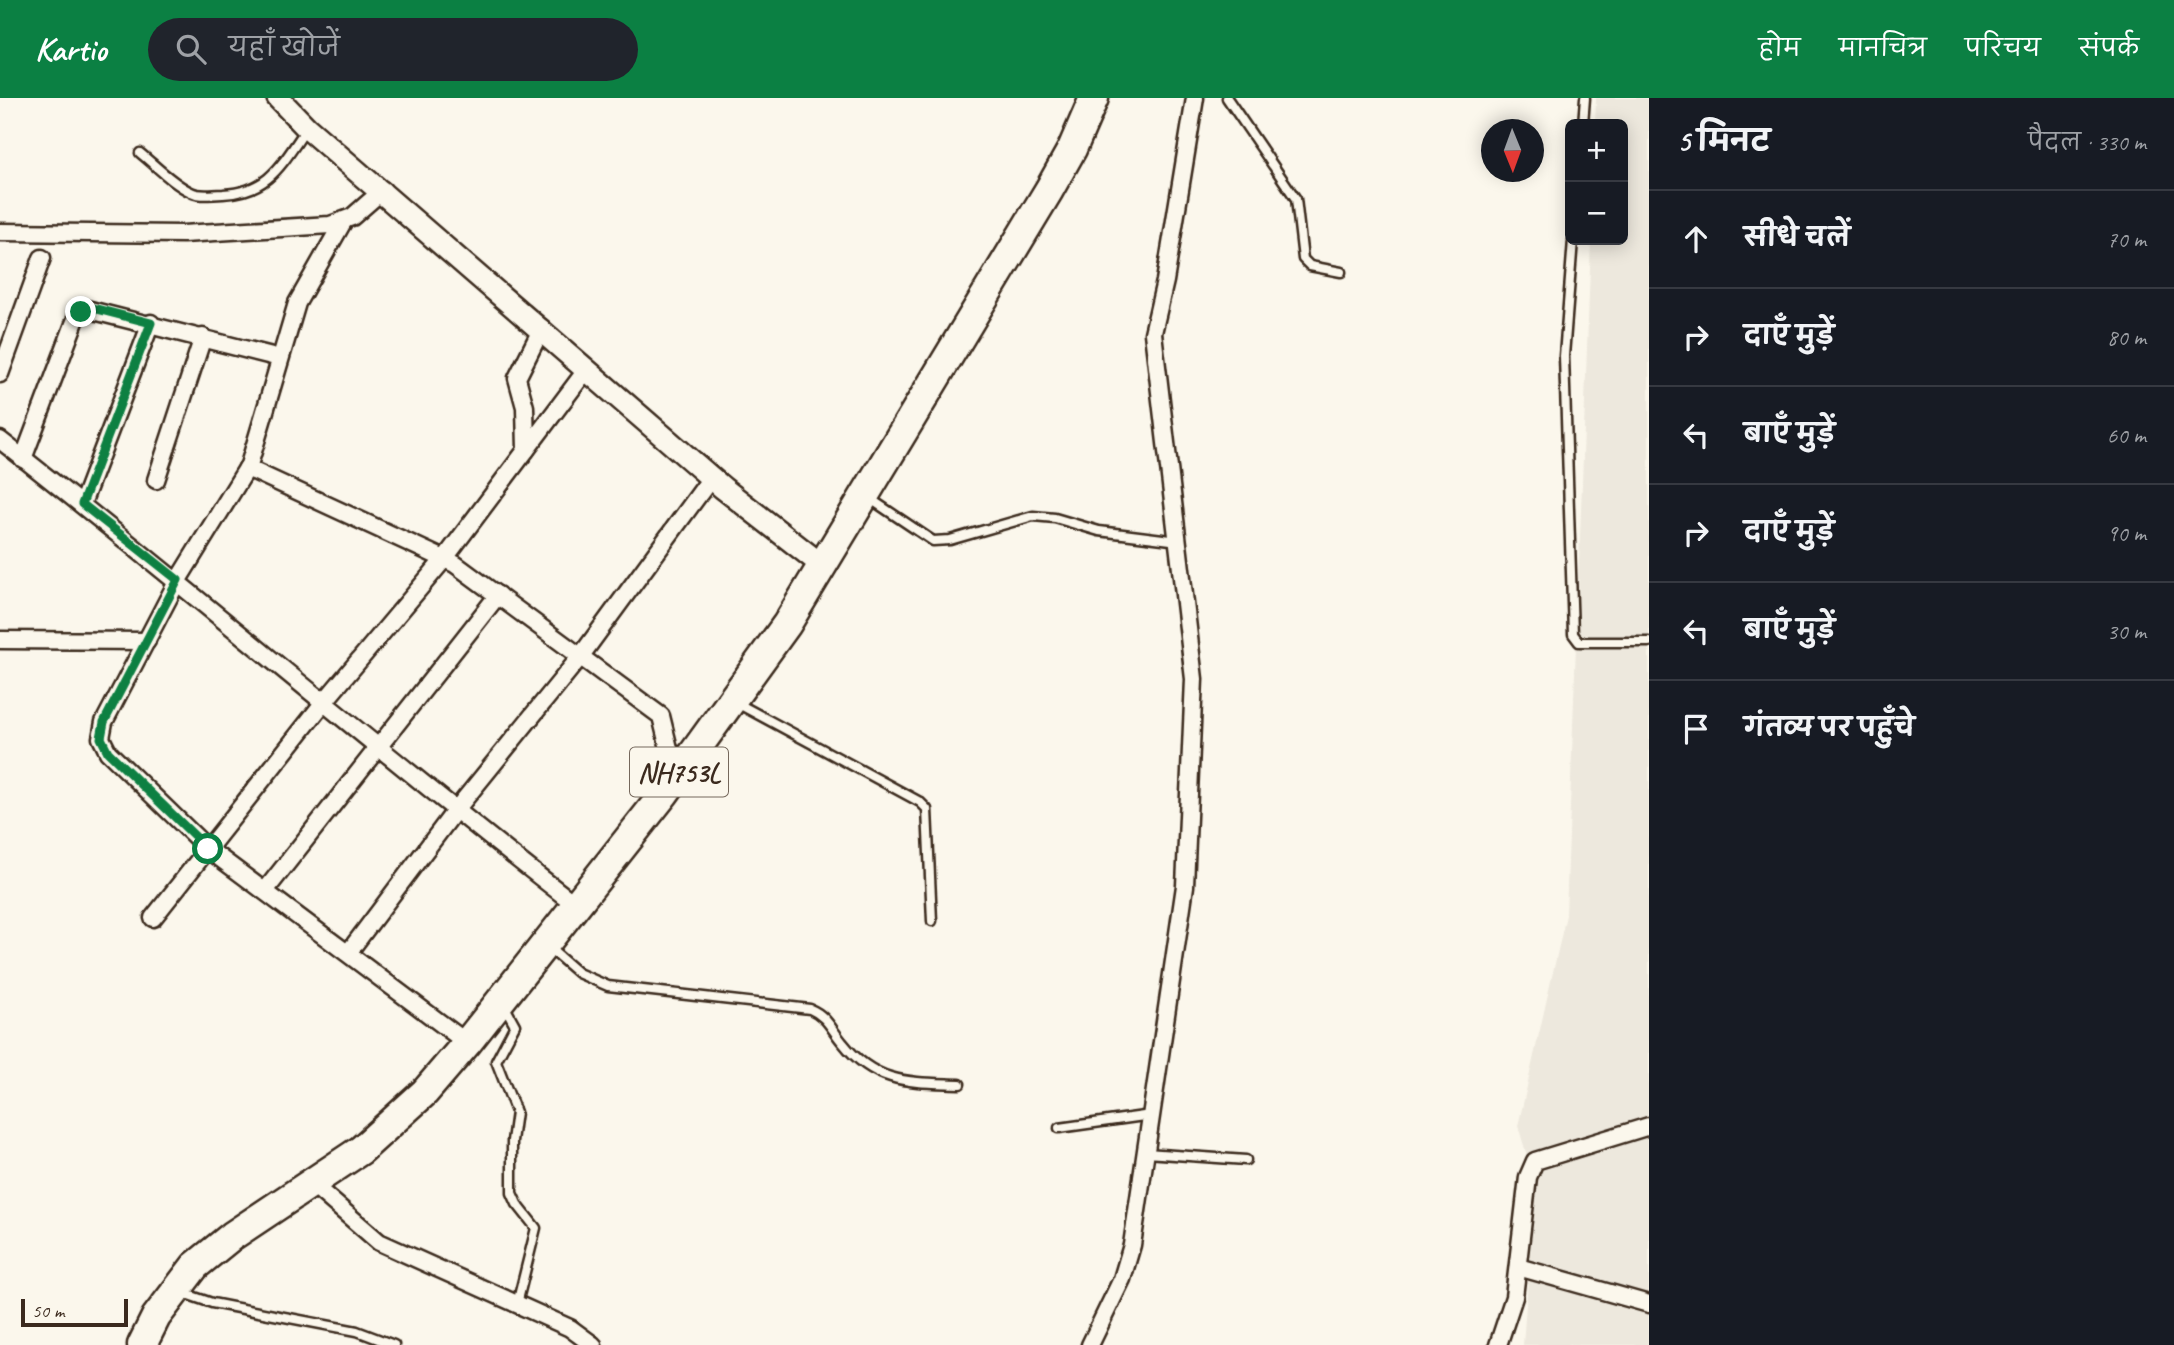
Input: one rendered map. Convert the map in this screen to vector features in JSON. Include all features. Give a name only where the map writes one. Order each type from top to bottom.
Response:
[{"type":"highway","name":"NH753L","points":[[142,1345],[173,1290],[195,1266],[232,1236],[311,1183],[394,1122],[467,1042],[676,777],[787,624],[823,566],[1049,190],[1094,98]]},
{"type":"street","points":[[278,98],[307,128],[383,190],[711,478],[823,566]]},
{"type":"street","points":[[1090,1345],[1127,1265],[1146,1153],[1186,870],[1194,679],[1153,333],[1166,281],[1195,98]]},
{"type":"street","points":[[383,190],[343,222],[297,303],[247,468],[178,580],[104,722],[103,745],[208,849],[467,1042]]},
{"type":"street","points":[[0,232],[183,234],[343,222]]},
{"type":"street","points":[[0,374],[42,258]]},
{"type":"street","points":[[23,459],[81,312],[93,308],[281,358]]},
{"type":"street","points":[[82,504],[151,323]]},
{"type":"street","points":[[526,450],[526,407],[517,378],[542,328]]},
{"type":"street","points":[[156,480],[203,337]]},
{"type":"street","points":[[153,918],[324,702],[445,558],[587,369]]},
{"type":"street","points":[[0,440],[178,580],[455,811],[576,905]]},
{"type":"street","points":[[247,468],[445,558],[498,596],[661,716],[664,721],[666,746],[676,777]]},
{"type":"street","points":[[348,953],[455,811],[580,657],[711,478]]},
{"type":"street","points":[[265,891],[498,596]]},
{"type":"street","points":[[0,640],[147,641]]},
{"type":"street","points":[[1498,1345],[1514,1297],[1528,1177],[1535,1161],[1649,1126]]},
{"type":"street","points":[[311,1183],[379,1242],[580,1333],[593,1345]]},
{"type":"street","points":[[1518,1267],[1649,1304]]},
{"type":"lane","points":[[1227,98],[1296,199],[1301,252],[1306,263],[1341,272]]},
{"type":"lane","points":[[1583,119],[1585,98]]},
{"type":"lane","points":[[140,153],[188,191],[202,195],[237,193],[260,186],[269,178],[307,128]]},
{"type":"lane","points":[[1573,245],[1564,356],[1573,634],[1579,642],[1649,642]]},
{"type":"lane","points":[[864,494],[933,541],[950,540],[1032,516],[1055,518],[1099,531],[1179,541]]},
{"type":"lane","points":[[732,701],[920,802],[927,809],[932,921]]},
{"type":"lane","points":[[545,944],[578,973],[608,986],[810,1009],[828,1020],[852,1054],[881,1074],[905,1082],[960,1084]]},
{"type":"lane","points":[[501,1000],[515,1025],[496,1061],[516,1112],[512,1141],[512,1194],[537,1227],[517,1304]]},
{"type":"lane","points":[[1059,1128],[1151,1115]]},
{"type":"lane","points":[[1146,1153],[1246,1160]]},
{"type":"lane","points":[[173,1290],[212,1303],[357,1331],[394,1345]]},
{"type":"shaded area","points":[[1596,98],[1649,98],[1649,1345],[1523,1345],[1535,1182],[1518,1126],[1566,915],[1591,245],[1628,245],[1628,119],[1595,119]]},
{"type":"route","points":[[81,312],[93,308],[151,323],[82,504],[178,580],[104,722],[101,738],[108,752],[208,849]]}]
